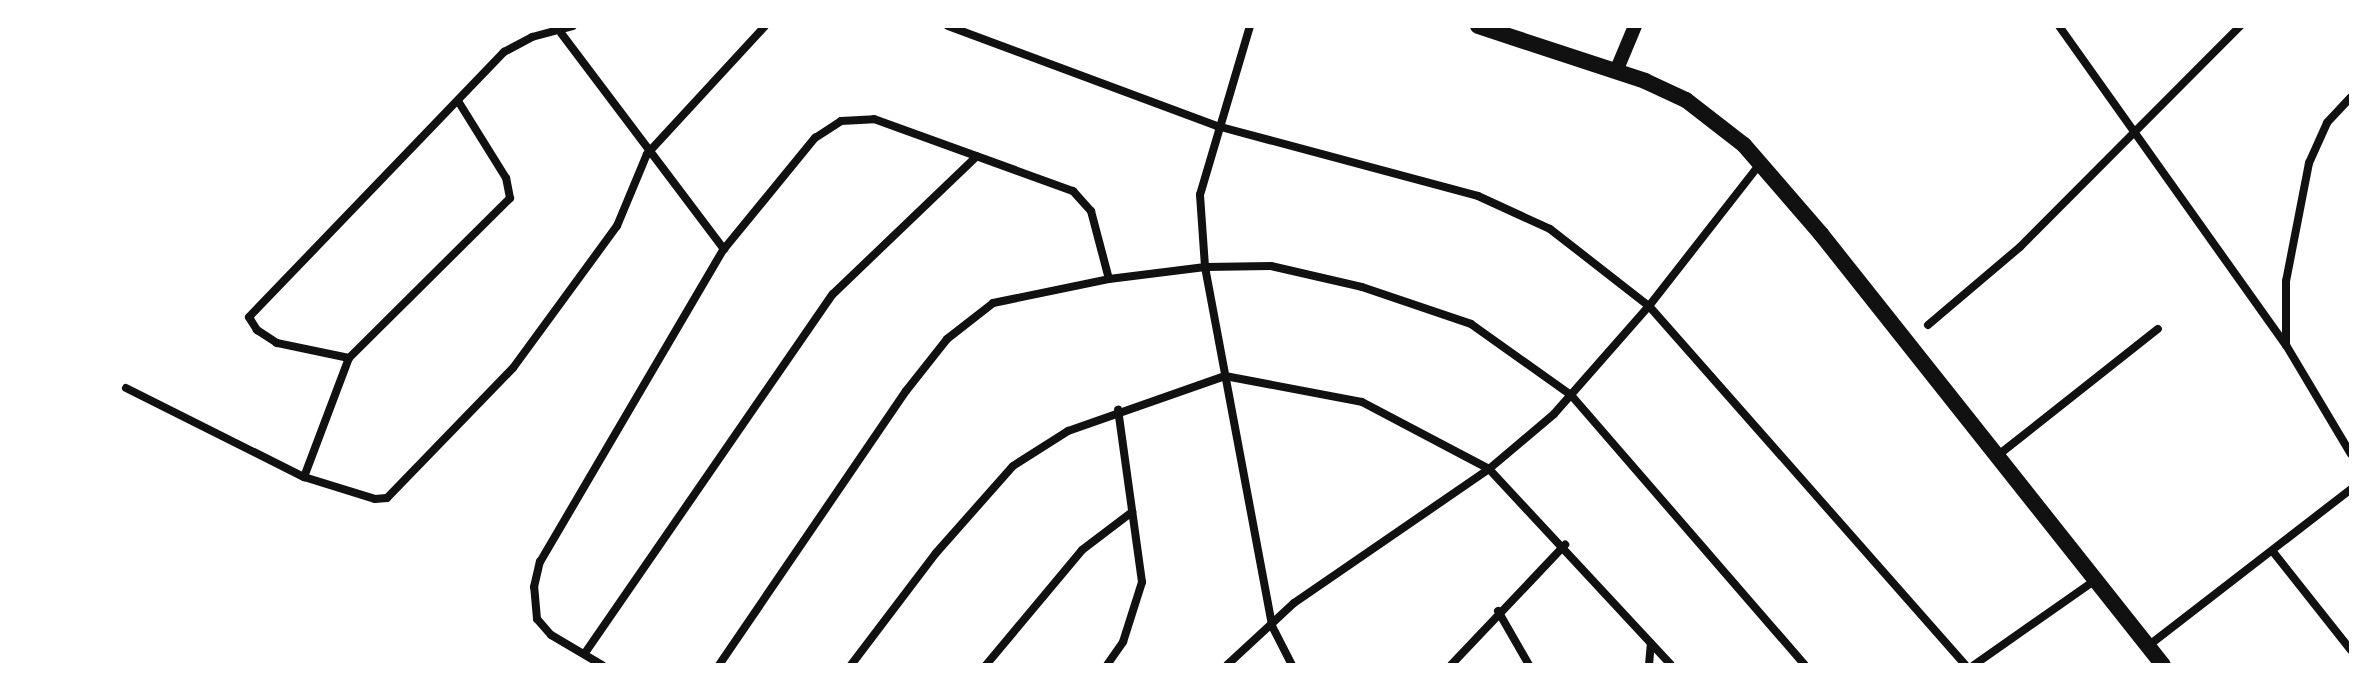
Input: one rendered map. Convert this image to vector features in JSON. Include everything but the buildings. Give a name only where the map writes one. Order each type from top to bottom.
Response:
[{"type":"main road","points":[[1478,26],[1617,69],[1686,100],[1760,164],[2163,665]]},
{"type":"street","points":[[349,358],[277,343],[257,330],[249,317],[504,52],[532,37],[561,33],[573,26]]},
{"type":"street","points":[[126,388],[304,477],[375,499],[387,498],[513,368],[578,285],[617,226],[647,154],[765,26]]},
{"type":"street","points":[[948,26],[1217,126],[1478,196],[1550,229],[1649,306],[1965,665]]},
{"type":"street","points":[[1250,26],[1217,126],[1200,195],[1205,267],[1272,626],[1292,665]]},
{"type":"street","points":[[1617,69],[1635,26]]},
{"type":"street","points":[[2059,26],[2135,128],[2286,345],[2351,454]]},
{"type":"street","points":[[1928,325],[2020,247],[2135,128],[2240,26]]},
{"type":"street","points":[[561,33],[647,154],[724,249]]},
{"type":"street","points":[[2286,345],[2286,281],[2295,214],[2309,163],[2327,123],[2351,97]]},
{"type":"street","points":[[304,477],[349,358],[510,198],[506,178],[458,101]]},
{"type":"street","points":[[602,665],[551,635],[537,619],[534,587],[540,562],[724,249],[815,138],[841,121],[874,119],[1073,191],[1091,211],[1109,279]]},
{"type":"street","points":[[585,653],[833,294],[977,156]]},
{"type":"street","points":[[1227,665],[1294,603],[1489,469],[1571,395],[1649,306],[1760,164]]},
{"type":"street","points":[[719,665],[906,391],[947,339],[993,303],[1109,279],[1205,267],[1271,266],[1362,287],[1471,324],[1571,395],[1805,665]]},
{"type":"street","points":[[1997,456],[2158,329]]},
{"type":"street","points":[[851,665],[945,543],[1013,466],[1068,431],[1118,410],[1225,376],[1362,402],[1489,469],[1565,545],[1671,665]]},
{"type":"street","points":[[1107,665],[1123,642],[1142,582],[1118,410]]},
{"type":"street","points":[[2148,646],[2274,553],[2351,489]]},
{"type":"street","points":[[986,665],[1082,550],[1132,512]]},
{"type":"street","points":[[1451,665],[1498,611],[1565,545]]},
{"type":"street","points":[[2274,553],[2351,650]]},
{"type":"street","points":[[1974,665],[2094,581]]},
{"type":"street","points":[[1498,611],[1529,665]]},
{"type":"street","points":[[1649,665],[1651,644]]}]
